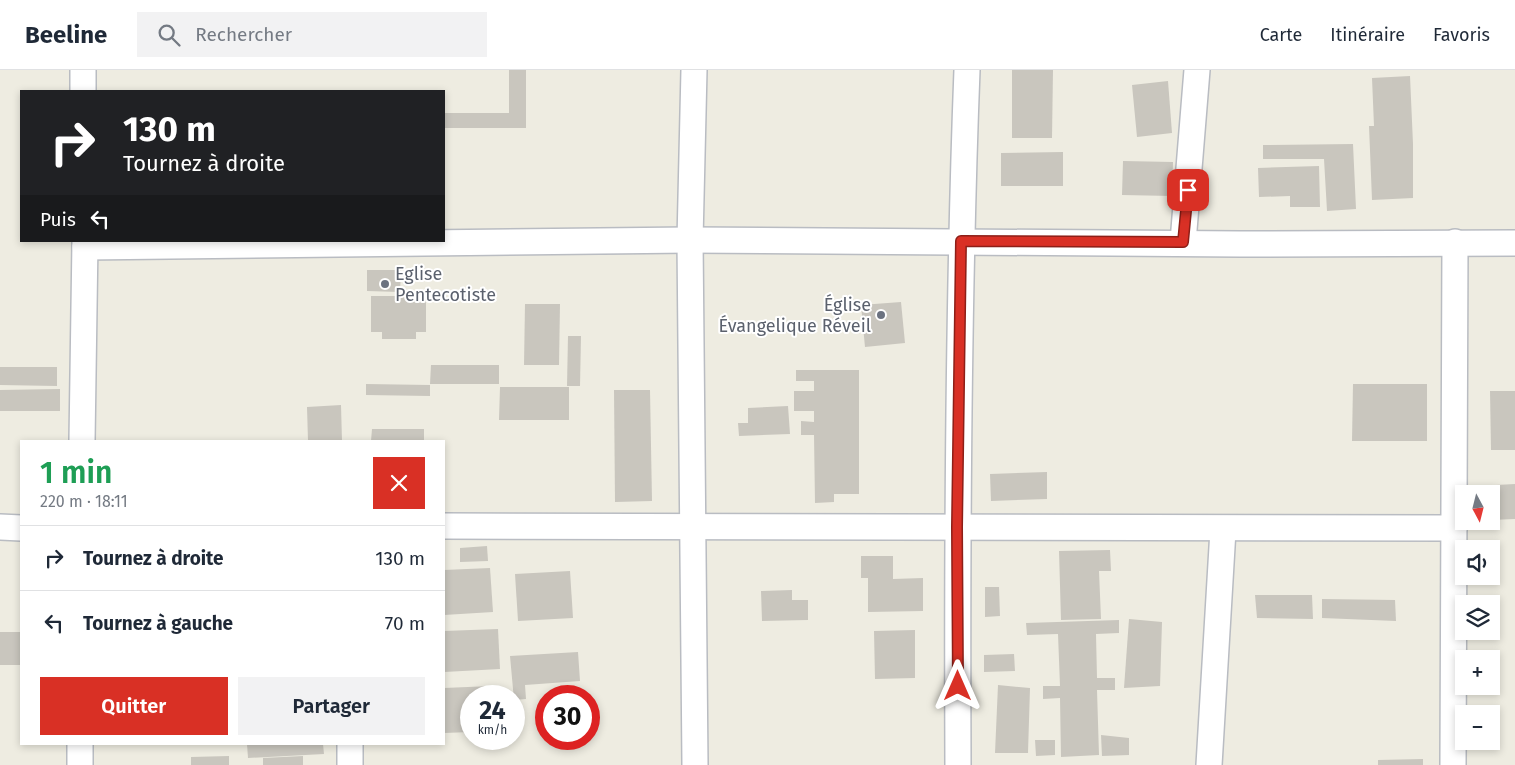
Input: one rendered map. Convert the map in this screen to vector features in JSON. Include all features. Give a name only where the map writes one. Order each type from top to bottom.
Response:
[{"type":"street","points":[[83,70],[83,90]]},
{"type":"street","points":[[694,70],[690,240],[695,765]]},
{"type":"street","points":[[958,765],[957,527],[961,241],[967,70]]},
{"type":"street","points":[[1183,242],[1197,70]]},
{"type":"street","points":[[445,242],[690,240],[1183,242],[1250,244],[1515,243]]},
{"type":"street","points":[[82,440],[85,244],[388,242]]},
{"type":"street","points":[[1453,765],[1455,242]]},
{"type":"street","points":[[445,526],[957,527],[1223,530],[1454,528]]},
{"type":"street","points":[[0,527],[20,528]]},
{"type":"street","points":[[1209,765],[1223,530]]},
{"type":"street","points":[[80,745],[80,765]]},
{"type":"street","points":[[350,745],[350,765]]},
{"type":"building","points":[[509,70],[526,70],[526,128],[445,128],[445,113],[509,113]]},
{"type":"building","points":[[1012,70],[1053,70],[1052,138],[1012,138]]},
{"type":"building","points":[[1410,76],[1413,198],[1372,200],[1369,126],[1374,126],[1372,78]]},
{"type":"building","points":[[1168,81],[1172,133],[1137,137],[1132,85]]},
{"type":"building","points":[[1353,144],[1356,209],[1327,211],[1324,159],[1263,159],[1263,145]]},
{"type":"building","points":[[1063,152],[1063,186],[1001,186],[1001,153]]},
{"type":"building","points":[[1123,161],[1173,162],[1172,196],[1122,195]]},
{"type":"building","points":[[1319,166],[1320,207],[1290,207],[1290,196],[1259,197],[1258,168]]},
{"type":"building","points":[[367,270],[401,270],[400,292],[367,291]]},
{"type":"building","points":[[371,296],[426,296],[426,332],[416,332],[416,339],[382,339],[382,332],[371,332]]},
{"type":"building","points":[[901,302],[905,343],[865,347],[861,305]]},
{"type":"building","points":[[525,304],[560,304],[559,365],[524,365]]},
{"type":"building","points":[[568,336],[581,336],[580,386],[567,386]]},
{"type":"building","points":[[431,365],[499,365],[499,384],[430,384]]},
{"type":"building","points":[[0,367],[57,367],[57,386],[0,385]]},
{"type":"building","points":[[796,370],[859,370],[859,494],[834,494],[834,502],[815,503],[814,435],[801,435],[801,421],[814,422],[814,411],[794,411],[794,391],[814,391],[814,381],[796,381]]},
{"type":"building","points":[[366,384],[430,385],[430,396],[366,395]]},
{"type":"building","points":[[1353,384],[1427,384],[1427,441],[1352,441]]},
{"type":"building","points":[[500,387],[569,387],[569,420],[499,420]]},
{"type":"building","points":[[60,389],[60,411],[0,411],[0,390]]},
{"type":"building","points":[[614,390],[650,390],[652,501],[615,502]]},
{"type":"building","points":[[1490,391],[1515,391],[1515,450],[1491,450]]},
{"type":"building","points":[[341,405],[342,440],[308,440],[307,407]]},
{"type":"building","points":[[788,406],[790,434],[739,436],[738,423],[748,423],[748,408]]},
{"type":"building","points":[[372,429],[424,429],[424,440],[371,440]]},
{"type":"building","points":[[1047,472],[1047,499],[991,501],[990,474]]},
{"type":"building","points":[[1515,484],[1515,519],[1500,520],[1500,485],[1496,485]]},
{"type":"building","points":[[487,546],[488,561],[460,562],[460,548]]},
{"type":"building","points":[[1110,550],[1111,571],[1099,571],[1101,619],[1061,620],[1059,551]]},
{"type":"building","points":[[861,556],[893,556],[893,579],[923,578],[923,611],[868,612],[868,578],[861,578]]},
{"type":"building","points":[[490,568],[493,612],[445,615],[445,570]]},
{"type":"building","points":[[570,571],[573,618],[518,621],[515,574]]},
{"type":"building","points":[[985,587],[999,587],[1000,616],[985,617]]},
{"type":"building","points":[[792,590],[792,600],[808,600],[808,620],[762,621],[761,591]]},
{"type":"building","points":[[1255,595],[1312,595],[1313,619],[1257,618]]},
{"type":"building","points":[[1322,599],[1395,600],[1396,621],[1322,618]]},
{"type":"building","points":[[1129,619],[1162,622],[1160,686],[1124,688]]},
{"type":"building","points":[[1119,620],[1119,633],[1096,634],[1097,678],[1115,678],[1115,690],[1097,690],[1099,755],[1061,757],[1060,698],[1043,699],[1043,686],[1060,686],[1058,634],[1027,635],[1026,623]]},
{"type":"building","points":[[498,629],[500,669],[445,672],[445,631]]},
{"type":"building","points":[[915,630],[915,678],[875,679],[874,631]]},
{"type":"building","points":[[0,632],[20,632],[20,665],[0,665]]},
{"type":"building","points":[[578,652],[580,681],[513,685],[510,656]]},
{"type":"building","points":[[1014,654],[1015,671],[984,672],[984,655]]},
{"type":"building","points":[[998,685],[1030,688],[1028,753],[995,753]]},
{"type":"building","points":[[460,687],[460,732],[445,733],[445,688]]},
{"type":"building","points":[[1101,735],[1129,738],[1129,755],[1102,756]]},
{"type":"building","points":[[1035,740],[1055,740],[1055,755],[1036,756]]},
{"type":"building","points":[[247,745],[323,745],[324,754],[248,758]]},
{"type":"building","points":[[229,756],[229,765],[191,765],[191,757]]},
{"type":"building","points":[[303,756],[303,765],[263,765],[263,758]]},
{"type":"building","points":[[1423,759],[1423,765],[1378,765],[1378,760]]},
{"type":"place","name":"Eglise Pentecotiste","points":[[385,284]]},
{"type":"place","name":"Église Évangelique Réveil","points":[[881,315]]},
{"type":"route","points":[[958,686],[957,527],[961,241],[1183,242],[1188,190]]}]
